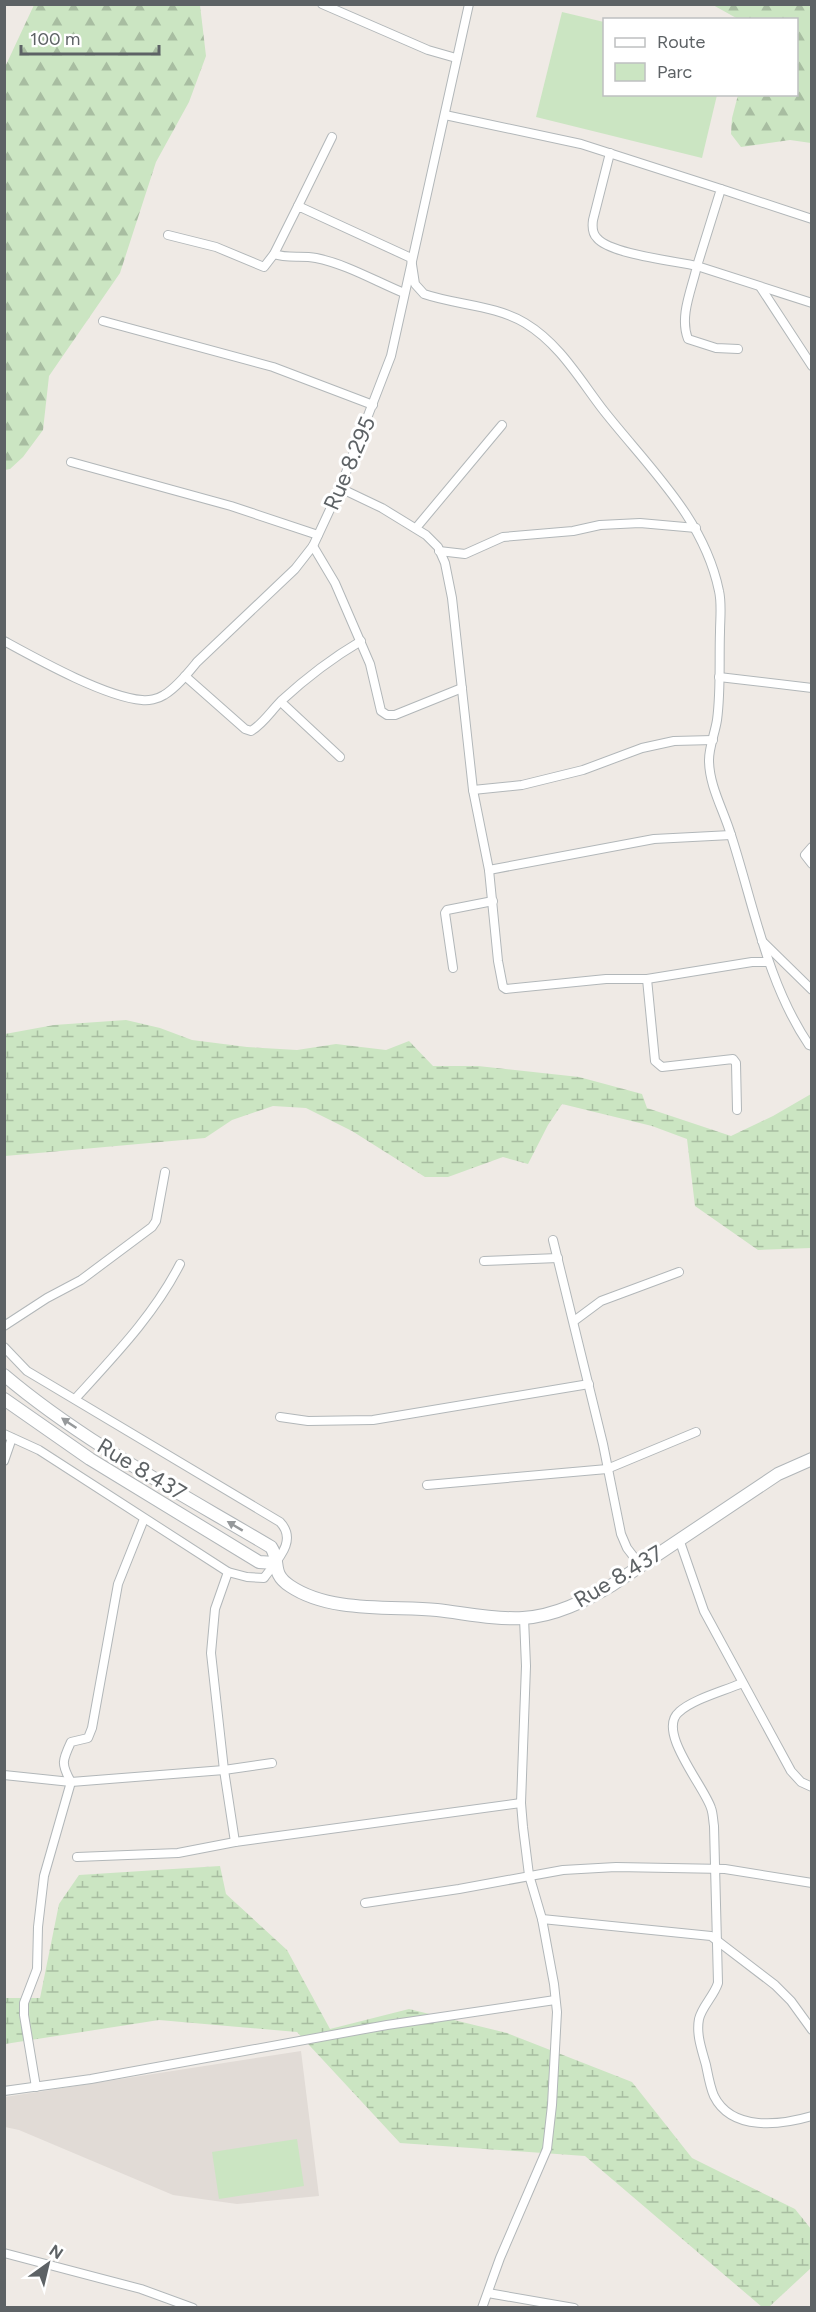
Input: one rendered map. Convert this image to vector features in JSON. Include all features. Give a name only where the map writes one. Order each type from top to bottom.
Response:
[{"type":"main road","name":"Rue 8.437","points":[[4,1375],[52,1412],[97,1442],[271,1547],[275,1553],[277,1574],[289,1586],[308,1596],[373,1608],[524,1618],[550,1614],[589,1598],[778,1474],[812,1459]]},
{"type":"main road","name":"Rue 8.437","points":[[4,1400],[90,1459],[259,1562],[275,1563]]},
{"type":"street","points":[[322,4],[428,50],[456,58]]},
{"type":"street","name":"Rue 8.295","points":[[4,640],[64,672],[116,694],[143,701],[163,696],[295,568],[314,546],[374,405],[391,356],[469,4]]},
{"type":"street","points":[[445,115],[557,138],[610,153],[812,219]]},
{"type":"street","points":[[168,235],[216,247],[264,267],[273,254],[332,137]]},
{"type":"street","points":[[610,153],[593,220],[592,228],[596,237],[615,249],[698,266],[812,303]]},
{"type":"street","points":[[721,189],[686,309],[685,330],[688,339],[716,348],[738,349]]},
{"type":"street","points":[[298,206],[411,258],[415,284],[424,294],[506,314],[543,336],[561,354],[604,411],[678,500],[696,528],[712,565],[720,593],[717,720],[709,761],[713,779],[768,962],[800,1032],[809,1046],[812,1046]]},
{"type":"street","points":[[273,254],[283,257],[307,256],[330,261],[404,293]]},
{"type":"street","points":[[761,288],[812,366]]},
{"type":"street","points":[[103,321],[273,367],[374,405]]},
{"type":"street","points":[[416,528],[502,425]]},
{"type":"street","points":[[71,462],[231,506],[318,535]]},
{"type":"street","points":[[340,488],[426,535],[445,563],[452,598],[473,790],[489,870],[498,961],[504,988],[606,979],[647,979],[752,962],[768,962]]},
{"type":"street","points":[[439,551],[465,554],[503,537],[562,533],[600,525],[640,523],[696,528]]},
{"type":"street","points":[[314,546],[335,583],[361,641],[370,664],[381,711],[387,715],[395,715],[462,688]]},
{"type":"street","points":[[185,676],[245,729],[251,731],[319,668],[361,641]]},
{"type":"street","points":[[719,677],[812,688]]},
{"type":"street","points":[[281,702],[340,757]]},
{"type":"street","points":[[473,790],[522,785],[583,770],[642,748],[675,741],[713,740]]},
{"type":"street","points":[[489,870],[654,839],[731,835]]},
{"type":"street","points":[[812,847],[805,855],[812,864]]},
{"type":"street","points":[[453,968],[445,913],[447,910],[493,901]]},
{"type":"street","points":[[762,940],[812,990]]},
{"type":"street","points":[[647,979],[655,1061],[662,1067],[734,1059],[737,1110]]},
{"type":"street","points":[[4,1326],[47,1298],[81,1280],[152,1227],[156,1221],[165,1172]]},
{"type":"street","points":[[553,1240],[589,1384],[621,1534],[627,1548],[640,1565]]},
{"type":"street","points":[[484,1261],[558,1258]]},
{"type":"street","points":[[75,1399],[146,1318],[168,1289],[180,1264]]},
{"type":"street","points":[[574,1321],[601,1301],[679,1272]]},
{"type":"street","points":[[4,1347],[27,1371],[280,1521],[287,1529],[289,1537],[264,1578],[247,1577],[228,1572],[39,1450],[8,1436],[4,1461]]},
{"type":"street","points":[[280,1418],[308,1421],[373,1420],[589,1384]]},
{"type":"street","points":[[427,1485],[607,1469],[696,1432]]},
{"type":"street","points":[[36,2087],[24,2003],[37,1969],[38,1927],[44,1876],[71,1782],[63,1768],[65,1754],[71,1742],[87,1738],[93,1728],[118,1584],[144,1519]]},
{"type":"street","points":[[680,1539],[704,1611],[742,1683],[790,1771],[801,1782],[812,1787]]},
{"type":"street","points":[[228,1572],[215,1608],[211,1653],[224,1770],[236,1842]]},
{"type":"street","points":[[482,2307],[549,2140],[555,2053],[555,2000],[542,1919],[529,1875],[521,1803],[526,1666],[524,1618]]},
{"type":"street","points":[[742,1683],[677,1712],[674,1721],[673,1733],[681,1755],[711,1808],[714,1826],[718,1983],[715,1994],[699,2017],[698,2031],[714,2097],[727,2111],[742,2119],[757,2123],[776,2123],[812,2116]]},
{"type":"street","points":[[4,1775],[71,1782],[224,1770],[272,1763]]},
{"type":"street","points":[[77,1857],[178,1853],[236,1842],[521,1803]]},
{"type":"street","points":[[365,1903],[562,1870],[715,1868],[812,1883]]},
{"type":"street","points":[[542,1919],[647,1931],[705,1934],[716,1939],[775,1985],[791,2001],[812,2030]]},
{"type":"street","points":[[4,2091],[92,2079],[387,2025],[555,2000]]},
{"type":"street","points":[[4,2253],[141,2289],[193,2307]]},
{"type":"street","points":[[488,2293],[574,2307]]},
{"type":"shaded area","points":[[301,2051],[319,2196],[237,2204],[173,2195],[19,2130],[5,2127],[5,2097]]},
{"type":"green space","points":[[34,5],[200,5],[206,56],[189,102],[156,162],[120,273],[49,376],[43,430],[23,457],[10,469],[5,470],[5,67]]},
{"type":"green space","points":[[713,5],[811,5],[811,143],[790,140],[741,147],[731,134],[732,118],[738,96],[798,96],[798,18],[736,18]]},
{"type":"green space","points":[[562,12],[603,22],[603,96],[717,96],[702,158],[536,117]]},
{"type":"green space","points":[[126,1020],[160,1028],[192,1040],[247,1047],[297,1050],[336,1044],[386,1050],[409,1041],[433,1066],[478,1066],[579,1077],[642,1094],[647,1108],[731,1136],[773,1116],[811,1094],[811,1248],[758,1250],[695,1206],[687,1139],[652,1126],[562,1104],[548,1125],[528,1164],[503,1157],[448,1177],[425,1177],[352,1131],[306,1108],[273,1106],[232,1120],[205,1138],[5,1156],[5,1034],[54,1025]]},
{"type":"green space","points":[[220,1866],[226,1894],[287,1950],[330,2029],[409,2009],[507,2033],[632,2082],[692,2158],[795,2209],[811,2229],[811,2268],[769,2307],[762,2307],[585,2156],[400,2143],[297,2032],[159,2020],[5,2044],[5,1998],[40,1998],[59,1904],[79,1875]]},
{"type":"green space","points":[[297,2139],[304,2186],[219,2199],[212,2152]]}]
